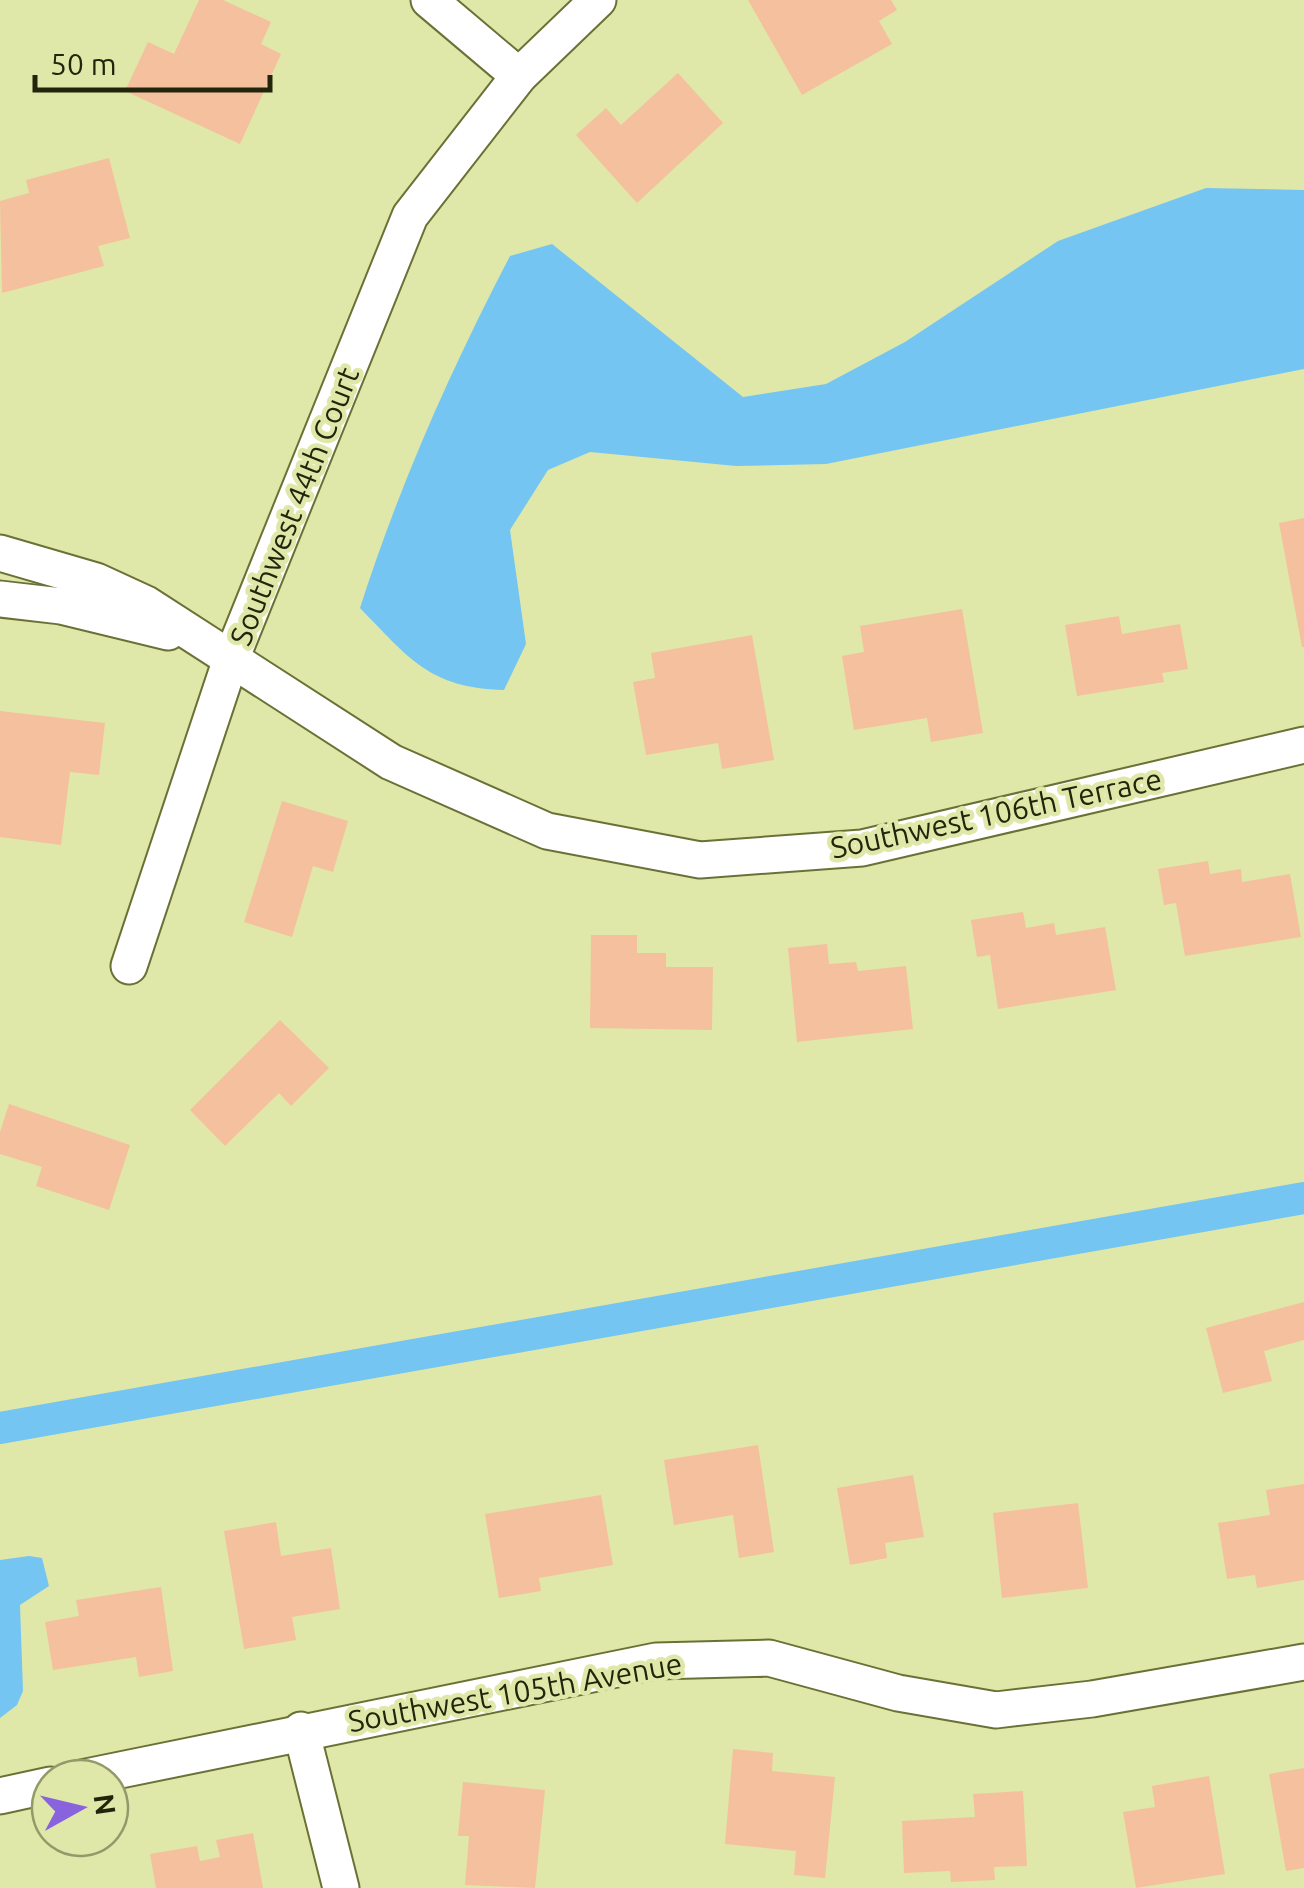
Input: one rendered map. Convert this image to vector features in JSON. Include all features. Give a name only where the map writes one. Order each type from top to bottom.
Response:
[{"type":"street","points":[[430,0],[519,76]]},
{"type":"street","name":"Southwest 44th Court","points":[[130,966],[231,659],[410,216],[519,76],[598,0]]},
{"type":"street","name":"Southwest 106th Terrace","points":[[0,553],[96,582],[146,604],[391,762],[547,831],[700,860],[862,848],[1304,745]]},
{"type":"street","name":"Southwest 106th Terrace","points":[[0,599],[62,606],[198,640]]},
{"type":"street","name":"Southwest 105th Avenue","points":[[130,1767],[656,1661],[770,1658],[898,1693],[996,1710],[1092,1699],[1304,1662]]},
{"type":"street","points":[[301,1730],[341,1888]]},
{"type":"street","points":[[0,1796],[30,1789]]},
{"type":"water","points":[[1206,188],[1304,190],[1304,369],[826,464],[736,466],[590,452],[548,470],[510,530],[526,644],[504,690],[457,683],[422,667],[360,608],[428,429],[510,256],[552,244],[743,397],[826,384],[905,342],[1058,241]]},
{"type":"water","points":[[42,1558],[49,1586],[20,1605],[23,1691],[17,1705],[0,1718],[0,1560]]},
{"type":"building","points":[[199,0],[223,0],[271,22],[261,44],[281,54],[240,144],[125,91],[148,42],[174,54]]},
{"type":"building","points":[[748,0],[891,0],[897,10],[879,21],[892,44],[802,95]]},
{"type":"building","points":[[678,73],[723,123],[637,203],[576,135],[606,108],[621,125]]},
{"type":"building","points":[[109,158],[130,238],[98,246],[104,266],[2,293],[0,201],[29,193],[26,180]]},
{"type":"building","points":[[1304,518],[1304,647],[1302,647],[1279,523]]},
{"type":"building","points":[[962,609],[983,733],[931,742],[927,718],[854,730],[842,656],[864,652],[860,626]]},
{"type":"building","points":[[1119,616],[1122,634],[1180,624],[1188,669],[1162,673],[1164,682],[1077,696],[1065,625]]},
{"type":"building","points":[[752,635],[774,760],[722,769],[718,743],[646,755],[633,682],[655,678],[651,653]]},
{"type":"building","points":[[0,711],[105,723],[99,775],[70,772],[61,845],[0,837]]},
{"type":"building","points":[[282,801],[348,821],[333,872],[313,866],[292,937],[244,922]]},
{"type":"building","points":[[1208,861],[1210,874],[1241,869],[1242,882],[1290,874],[1301,937],[1185,956],[1176,903],[1164,905],[1158,869]]},
{"type":"building","points":[[1023,912],[1026,928],[1054,923],[1056,935],[1105,927],[1116,990],[998,1009],[990,955],[977,957],[971,920]]},
{"type":"building","points":[[591,935],[637,935],[637,953],[666,953],[666,967],[713,967],[712,1030],[590,1028]]},
{"type":"building","points":[[827,944],[829,964],[856,962],[858,971],[906,966],[913,1029],[797,1042],[788,948]]},
{"type":"building","points":[[280,1020],[329,1068],[291,1106],[279,1093],[225,1146],[190,1110]]},
{"type":"building","points":[[9,1104],[130,1145],[109,1210],[36,1186],[42,1167],[0,1154],[0,1132]]},
{"type":"building","points":[[1304,1302],[1304,1340],[1264,1351],[1272,1381],[1223,1393],[1206,1328]]},
{"type":"building","points":[[758,1445],[774,1552],[739,1558],[733,1515],[674,1525],[664,1460]]},
{"type":"building","points":[[913,1475],[924,1537],[885,1543],[887,1558],[850,1565],[837,1488]]},
{"type":"building","points":[[1304,1484],[1304,1580],[1257,1588],[1255,1575],[1227,1579],[1218,1523],[1270,1515],[1266,1490]]},
{"type":"building","points":[[601,1495],[613,1565],[539,1578],[541,1591],[499,1598],[485,1514]]},
{"type":"building","points":[[1078,1503],[1088,1588],[1002,1598],[993,1513]]},
{"type":"building","points":[[276,1522],[281,1556],[331,1548],[340,1609],[292,1617],[296,1640],[244,1649],[224,1531]]},
{"type":"building","points":[[161,1587],[173,1671],[139,1677],[136,1657],[53,1670],[45,1622],[79,1616],[76,1600]]},
{"type":"building","points":[[733,1749],[773,1753],[772,1771],[835,1777],[825,1878],[794,1875],[796,1851],[725,1844]]},
{"type":"building","points":[[1304,1768],[1304,1868],[1286,1871],[1269,1774]]},
{"type":"building","points":[[1209,1776],[1225,1874],[1136,1888],[1123,1812],[1155,1807],[1152,1786]]},
{"type":"building","points":[[463,1782],[545,1790],[535,1888],[465,1885],[469,1836],[458,1836]]},
{"type":"building","points":[[1023,1791],[1027,1866],[994,1867],[995,1880],[951,1882],[950,1871],[904,1873],[902,1821],[975,1817],[973,1794]]},
{"type":"building","points":[[253,1833],[263,1888],[156,1888],[150,1854],[197,1846],[200,1861],[220,1857],[216,1840]]},
{"type":"waterway","points":[[0,1428],[1304,1198]]}]
